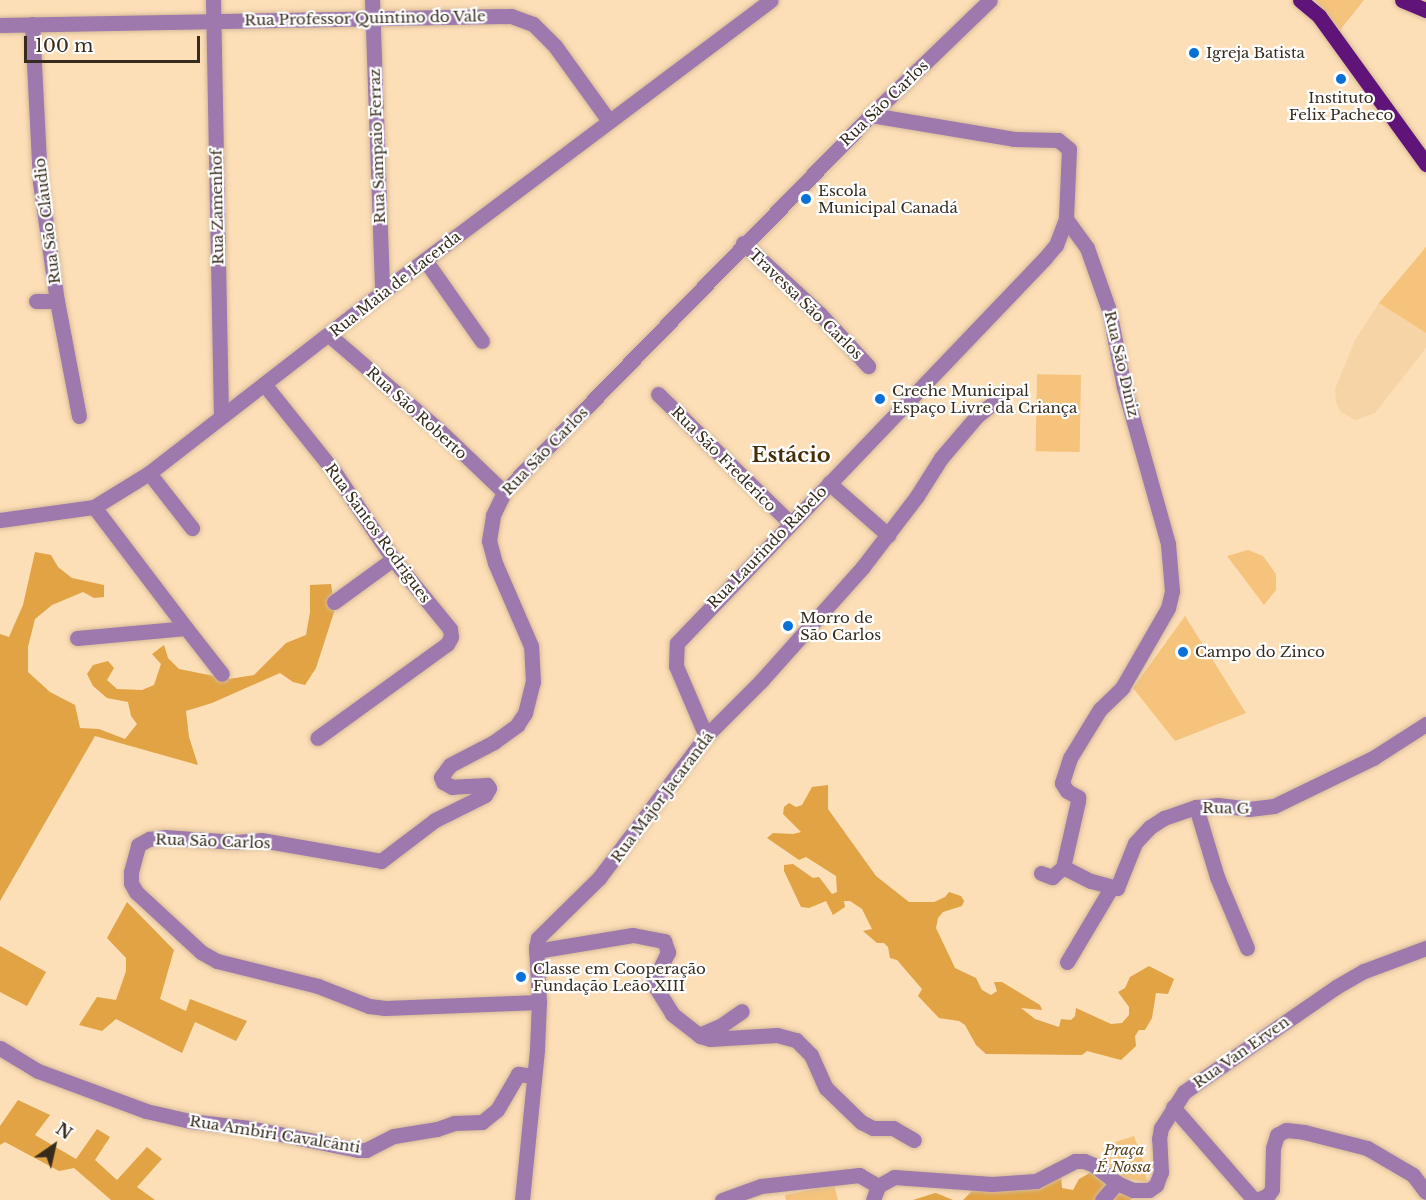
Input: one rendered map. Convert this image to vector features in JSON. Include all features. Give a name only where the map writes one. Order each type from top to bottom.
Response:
[{"type":"main road","points":[[1300,0],[1319,16]]},
{"type":"main road","points":[[1307,0],[1426,164]]},
{"type":"main road","points":[[1402,0],[1426,10]]},
{"type":"street","name":"Rua Zamenhof","points":[[213,0],[222,415]]},
{"type":"street","name":"Rua Sampaio Ferraz","points":[[372,0],[382,292]]},
{"type":"street","name":"Rua Maia de Lacerda","points":[[0,520],[94,507],[149,473],[382,292],[771,0]]},
{"type":"street","name":"Rua São Carlos","points":[[539,1002],[385,1008],[369,1005],[310,983],[217,961],[201,952],[136,891],[131,883],[132,866],[138,845],[156,837],[261,840],[381,861],[435,819],[485,795],[489,788],[487,785],[452,788],[443,782],[441,777],[450,765],[494,742],[518,725],[525,713],[533,682],[531,646],[495,563],[489,541],[493,515],[504,492],[744,243],[871,115],[990,0]]},
{"type":"street","name":"Rua Professor Quintino do Vale","points":[[0,25],[510,16],[532,24],[555,46],[609,121]]},
{"type":"street","name":"Rua São Cláudio","points":[[32,24],[40,182],[57,301],[79,416]]},
{"type":"street","points":[[871,115],[1014,139],[1058,140],[1069,149],[1071,156],[1066,219]]},
{"type":"street","name":"Rua Laurindo Rabelo","points":[[706,736],[676,666],[677,642],[1056,246],[1066,219]]},
{"type":"street","name":"Rua São Diniz","points":[[1063,867],[1078,801],[1078,797],[1067,791],[1062,783],[1070,759],[1100,709],[1122,688],[1159,626],[1168,608],[1172,582],[1168,544],[1124,387],[1106,300],[1087,248],[1066,219]]},
{"type":"street","name":"Travessa São Carlos","points":[[744,243],[820,314],[868,366]]},
{"type":"street","points":[[425,260],[482,341]]},
{"type":"street","points":[[36,301],[57,301]]},
{"type":"street","name":"Rua São Roberto","points":[[329,335],[438,429],[504,492]]},
{"type":"street","name":"Rua Santos Rodrigues","points":[[264,384],[333,470],[393,559],[450,629],[451,637],[447,644],[317,738]]},
{"type":"street","name":"Rua São Frederico","points":[[658,394],[790,523]]},
{"type":"street","name":"Rua Major Jacarandá","points":[[536,951],[538,938],[600,879],[706,736],[761,681],[862,568],[888,535],[941,458],[977,416],[998,399]]},
{"type":"street","points":[[149,473],[192,528]]},
{"type":"street","points":[[830,483],[888,535]]},
{"type":"street","points":[[94,507],[222,674]]},
{"type":"street","points":[[334,602],[393,559]]},
{"type":"street","points":[[77,638],[186,628]]},
{"type":"street","name":"Rua G","points":[[1111,888],[1117,888],[1135,843],[1150,827],[1178,812],[1196,807],[1218,805],[1249,809],[1274,806],[1373,758],[1426,724]]},
{"type":"street","points":[[1196,807],[1217,877],[1247,948]]},
{"type":"street","points":[[1041,873],[1052,878],[1063,867],[1111,888],[1067,962]]},
{"type":"street","points":[[522,1200],[539,1002],[536,951],[633,935],[664,941],[668,952],[653,983],[672,1014],[699,1035],[710,1040],[777,1035],[792,1038],[811,1055],[826,1088],[861,1122],[871,1128],[893,1128],[914,1140]]},
{"type":"street","name":"Rua Van Erven","points":[[1117,1183],[1140,1191],[1156,1185],[1161,1172],[1158,1139],[1161,1128],[1184,1092],[1336,987],[1364,971],[1426,948]]},
{"type":"street","points":[[699,1035],[722,1025],[742,1011]]},
{"type":"street","name":"Rua Ambíri Cavalcânti","points":[[0,1048],[46,1075],[146,1111],[190,1121],[250,1128],[358,1150],[374,1146],[394,1136],[454,1124],[482,1122],[497,1110],[518,1074],[534,1076]]},
{"type":"street","points":[[1173,1107],[1256,1200],[1268,1195],[1272,1189],[1274,1141],[1281,1132],[1286,1130],[1305,1132],[1367,1148],[1413,1175],[1426,1192]]},
{"type":"street","points":[[723,1200],[737,1192],[761,1186],[860,1174],[876,1193],[894,1177],[992,1184],[1036,1182],[1075,1161],[1084,1161],[1094,1164],[1117,1183],[1102,1200]]},
{"type":"shaded area","points":[[1379,303],[1426,333],[1426,348],[1375,413],[1356,420],[1341,412],[1336,402],[1335,389],[1355,340]]},
{"type":"shaded area","points":[[35,552],[51,555],[58,567],[72,578],[104,585],[104,597],[94,598],[83,592],[52,605],[35,619],[28,647],[28,672],[50,692],[75,705],[80,728],[99,729],[125,739],[137,724],[131,716],[128,702],[107,698],[93,686],[87,674],[93,665],[108,661],[114,668],[107,680],[117,689],[142,690],[154,685],[161,664],[152,654],[164,645],[168,658],[179,669],[229,679],[254,675],[286,643],[306,635],[310,612],[310,585],[331,584],[335,609],[316,668],[305,685],[293,682],[280,673],[212,703],[186,711],[189,737],[198,765],[95,736],[0,901],[0,634],[9,637],[23,605]]},
{"type":"shaded area","points":[[828,785],[828,809],[876,876],[909,902],[934,902],[945,897],[949,892],[961,896],[964,901],[962,906],[943,912],[938,918],[936,928],[955,968],[976,978],[982,990],[991,995],[997,991],[994,982],[1002,982],[1040,1005],[1042,1010],[1021,1008],[1035,1019],[1059,1027],[1061,1019],[1071,1020],[1075,1016],[1076,1008],[1111,1024],[1122,1023],[1129,1015],[1129,1007],[1118,992],[1125,988],[1130,977],[1149,966],[1174,979],[1168,994],[1156,993],[1152,1018],[1145,1030],[1139,1030],[1135,1036],[1136,1046],[1121,1060],[1087,1051],[1082,1055],[986,1054],[976,1045],[965,1025],[959,1021],[939,1018],[918,996],[922,989],[897,960],[890,958],[888,947],[884,943],[877,943],[863,931],[872,929],[862,909],[850,901],[844,901],[845,907],[833,915],[826,901],[809,908],[801,907],[784,871],[784,865],[793,864],[813,878],[819,877],[832,894],[837,892],[836,876],[806,857],[799,860],[767,838],[773,833],[801,832],[783,814],[784,807],[789,803],[796,807],[802,805],[812,787]]},
{"type":"shaded area","points":[[127,902],[174,950],[160,999],[186,1011],[190,999],[247,1021],[236,1041],[195,1022],[182,1053],[116,1019],[102,1031],[79,1025],[97,997],[116,1000],[126,971],[126,958],[107,938]]},
{"type":"shaded area","points":[[0,946],[46,972],[27,1006],[0,992]]},
{"type":"shaded area","points":[[18,1100],[50,1115],[35,1135],[76,1159],[97,1129],[110,1137],[95,1160],[117,1180],[147,1147],[162,1159],[137,1187],[155,1200],[111,1200],[74,1168],[59,1171],[5,1142],[0,1145],[0,1126]]},
{"type":"shaded area","points":[[1099,1168],[1141,1194],[1130,1200],[963,1200],[972,1191],[961,1184],[1061,1176],[1062,1188],[1073,1190],[1079,1179]]},
{"type":"shaded area","points":[[935,1193],[953,1200],[913,1200]]},
{"type":"green space","points":[[1315,0],[1364,0],[1340,30]]},
{"type":"green space","points":[[1426,247],[1426,333],[1379,303]]},
{"type":"green space","points":[[1037,374],[1081,375],[1080,452],[1036,451]]},
{"type":"green space","points":[[1248,550],[1263,556],[1276,574],[1276,590],[1264,605],[1227,556]]},
{"type":"green space","name":"Campo do Zinco","points":[[1185,616],[1246,713],[1175,741],[1133,688]]},
{"type":"green space","name":"Praça É Nossa","points":[[1134,1136],[1143,1160],[1147,1182],[1120,1177],[1105,1163],[1104,1152],[1109,1144]]},
{"type":"green space","points":[[834,1185],[838,1200],[786,1200],[785,1195]]},
{"type":"place","name":"Igreja Batista","points":[[1194,53]]},
{"type":"place","name":"Instituto Felix Pacheco","points":[[1341,79]]},
{"type":"place","name":"Escola Municipal Canadá","points":[[806,199]]},
{"type":"place","name":"Creche Municipal Espaço Livre da Criança","points":[[880,399]]},
{"type":"place","name":"Morro de São Carlos","points":[[788,626]]},
{"type":"place","name":"Campo do Zinco","points":[[1183,652]]},
{"type":"place","name":"Classe em Cooperação Fundação Leão XIII","points":[[521,977]]},
{"type":"district","name":"Estácio","points":[[791,455]]}]
